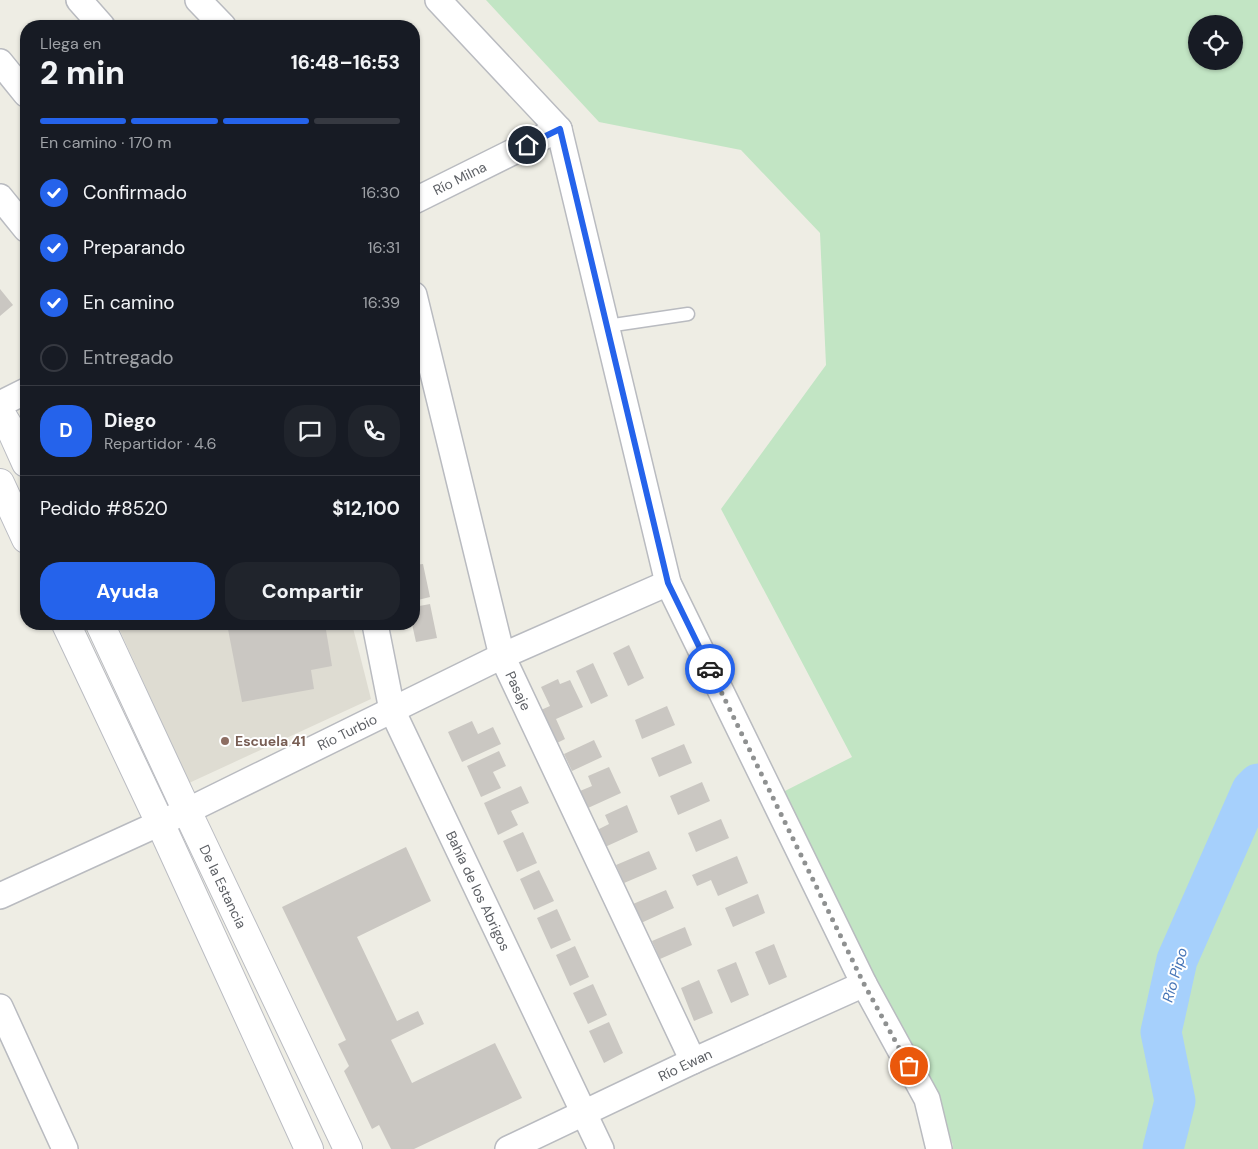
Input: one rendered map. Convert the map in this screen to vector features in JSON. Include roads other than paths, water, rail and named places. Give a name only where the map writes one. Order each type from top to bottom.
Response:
[{"type":"street","points":[[79,0],[97,20]]},
{"type":"street","points":[[198,0],[216,20]]},
{"type":"street","points":[[438,0],[560,129],[668,583],[864,984],[927,1099],[938,1149]]},
{"type":"street","points":[[0,62],[20,87]]},
{"type":"street","name":"Río Milna","points":[[420,198],[560,129]]},
{"type":"street","points":[[0,197],[20,222]]},
{"type":"street","name":"Pasaje","points":[[420,320],[502,656],[693,1061]]},
{"type":"street","points":[[0,404],[20,394]]},
{"type":"street","points":[[0,412],[20,450]]},
{"type":"street","points":[[0,483],[20,526]]},
{"type":"street","name":"Río Turbio","points":[[0,896],[187,812],[502,656],[668,583]]},
{"type":"street","points":[[69,630],[160,823],[309,1149]]},
{"type":"street","name":"De la Estancia","points":[[103,630],[187,812],[348,1149]]},
{"type":"street","name":"Bahía de los Abrigos","points":[[376,630],[392,710],[601,1149]]},
{"type":"street","name":"Río Ewan","points":[[508,1149],[693,1061],[864,984]]},
{"type":"street","points":[[0,1007],[65,1149]]},
{"type":"lane","points":[[607,326],[688,314]]},
{"type":"waterway","name":"Río Pipo","points":[[1163,1149],[1175,1101],[1161,1032],[1177,960],[1252,790],[1258,784]]},
{"type":"place","name":"Escuela 41","points":[[225,741]]}]
